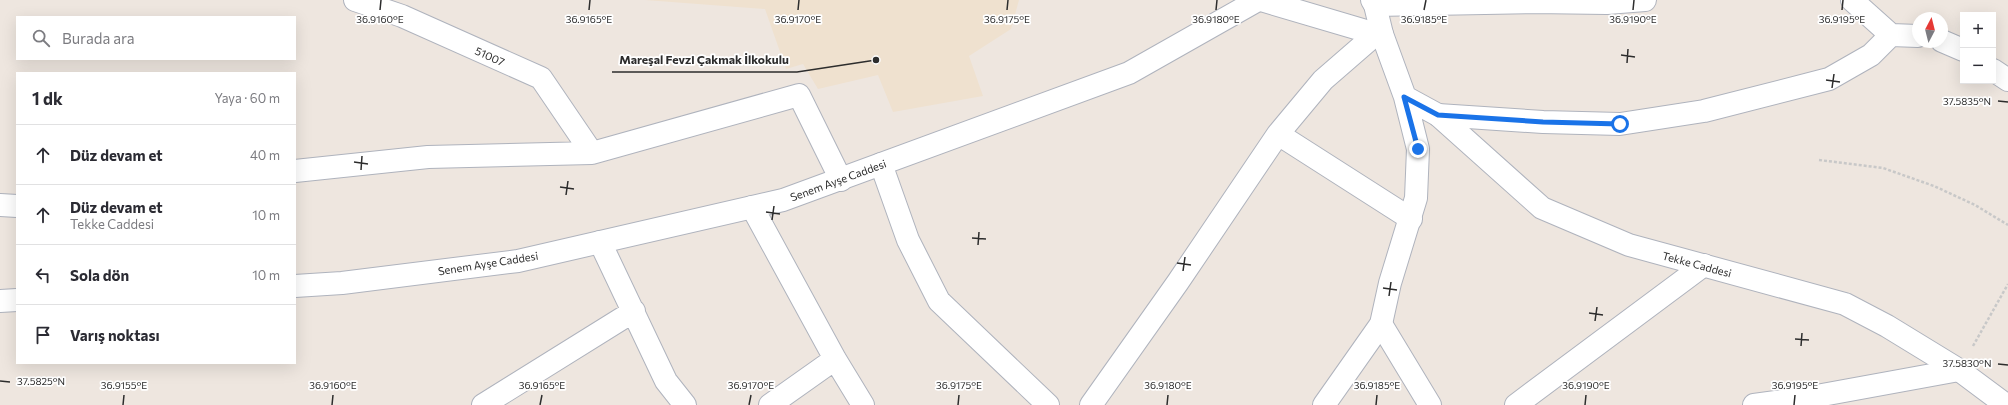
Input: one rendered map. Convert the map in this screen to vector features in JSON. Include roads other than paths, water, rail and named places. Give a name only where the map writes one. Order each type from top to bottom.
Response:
[{"type":"street","name":"51007","points":[[355,0],[400,8],[540,78],[592,153]]},
{"type":"street","points":[[1259,0],[1379,34]]},
{"type":"street","name":"Senem Ayşe Caddesi","points":[[296,286],[342,283],[518,261],[783,200],[841,180],[1129,73],[1259,0]]},
{"type":"street","points":[[1324,405],[1381,324],[1390,283],[1411,219],[1416,198],[1418,149],[1404,97],[1379,34],[1373,3],[1607,3],[1645,0]]},
{"type":"street","points":[[1852,0],[1891,35],[1912,36]]},
{"type":"street","points":[[1091,405],[1178,282],[1278,134],[1323,80],[1379,34]]},
{"type":"street","points":[[1438,115],[1543,122],[1620,124],[1704,111],[1829,79],[1871,55],[1891,35]]},
{"type":"street","points":[[1948,44],[1960,49]]},
{"type":"street","points":[[1996,72],[2008,80]]},
{"type":"street","points":[[296,171],[428,157],[592,153],[799,95],[841,180]]},
{"type":"street","name":"Tekke Caddesi","points":[[1404,97],[1438,115],[1542,208],[1628,245],[1845,304],[1887,326],[1959,370],[2006,405]]},
{"type":"street","points":[[1278,134],[1411,219]]},
{"type":"street","points":[[881,164],[908,240],[939,301],[1048,405]]},
{"type":"street","points":[[0,205],[16,206]]},
{"type":"street","points":[[752,207],[835,359],[864,405]]},
{"type":"street","points":[[600,242],[634,310],[666,381],[685,405]]},
{"type":"street","points":[[1516,405],[1704,265]]},
{"type":"street","points":[[0,301],[16,300]]},
{"type":"street","points":[[483,405],[634,310]]},
{"type":"street","points":[[1381,324],[1430,405]]},
{"type":"street","points":[[770,405],[835,359]]},
{"type":"street","points":[[1754,405],[1811,397],[1959,370]]},
{"type":"place","name":"Mareşal Fevzi Çakmak İlkokulu","points":[[876,60]]}]
